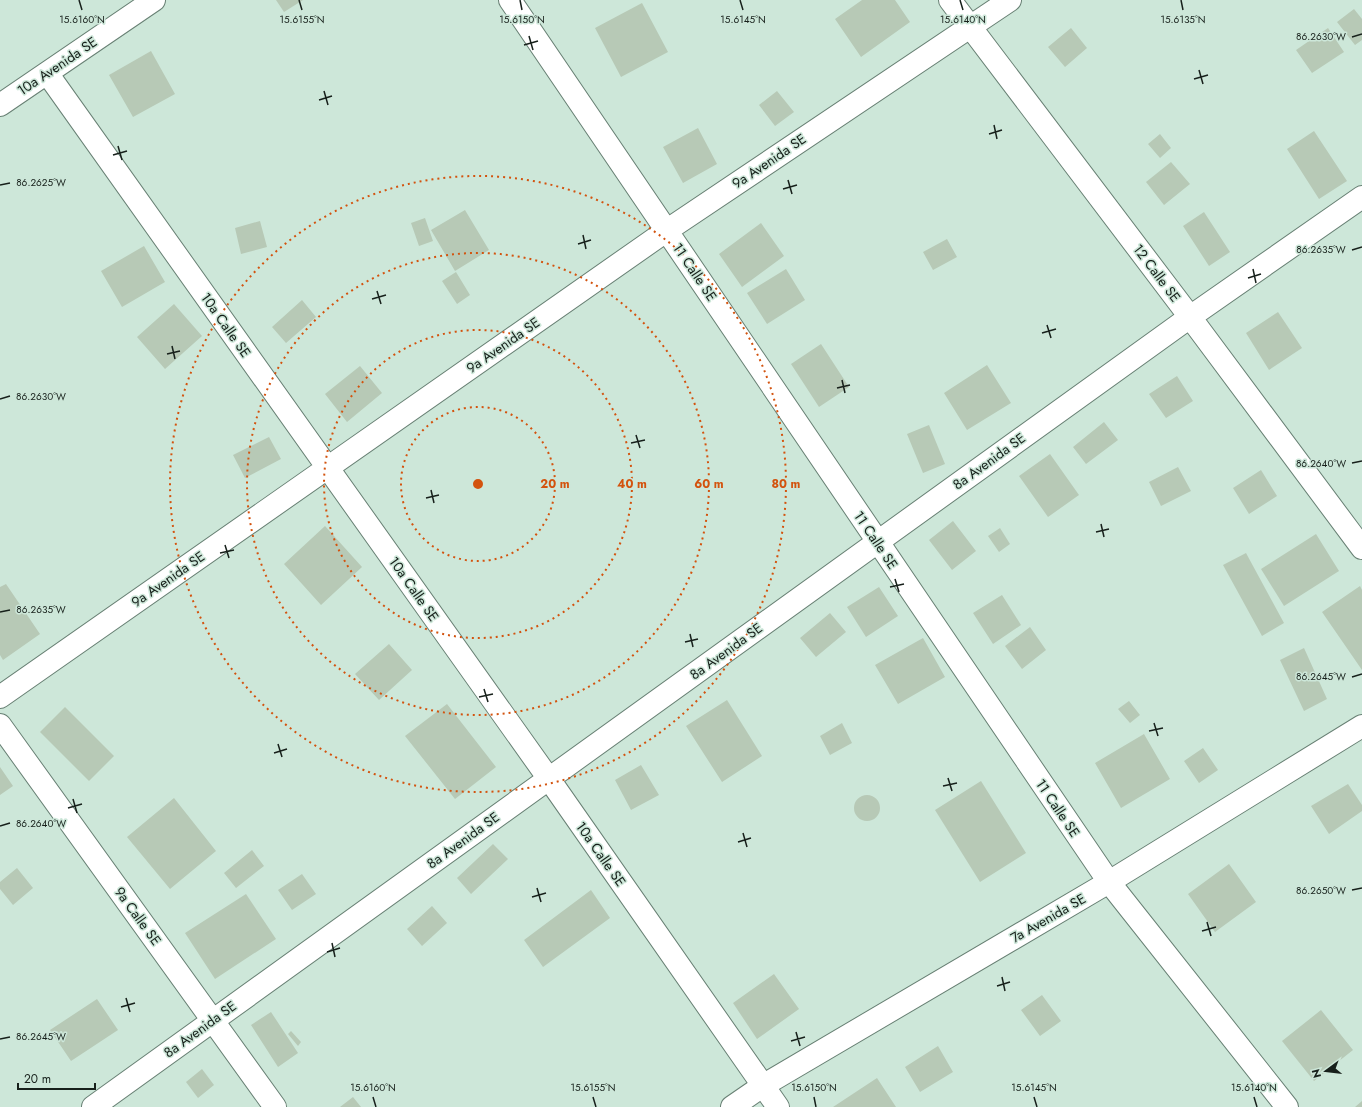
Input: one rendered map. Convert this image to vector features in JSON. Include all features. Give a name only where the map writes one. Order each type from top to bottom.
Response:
[{"type":"street","name":"10a Avenida SE","points":[[0,105],[154,0]]},
{"type":"street","name":"11 Calle SE","points":[[510,0],[1109,882],[1287,1107]]},
{"type":"street","name":"12 Calle SE","points":[[950,0],[1190,317],[1362,548]]},
{"type":"street","name":"9a Avenida SE","points":[[0,698],[666,230],[1010,0]]},
{"type":"street","name":"10a Calle SE","points":[[47,73],[549,779],[778,1107]]},
{"type":"street","name":"8a Avenida SE","points":[[93,1107],[1190,317],[1362,197]]},
{"type":"street","name":"9a Calle SE","points":[[0,726],[276,1107]]},
{"type":"street","name":"7a Avenida SE","points":[[732,1107],[764,1085],[1109,882],[1362,726]]},
{"type":"building","points":[[276,0],[303,0],[284,12]]},
{"type":"building","points":[[862,0],[895,0],[910,22],[861,57],[835,19]]},
{"type":"building","points":[[642,3],[668,52],[621,77],[595,28]]},
{"type":"building","points":[[1354,9],[1362,19],[1362,40],[1355,45],[1337,22]]},
{"type":"building","points":[[1071,28],[1087,48],[1065,67],[1048,47]]},
{"type":"building","points":[[1328,28],[1344,52],[1312,73],[1296,50]]},
{"type":"building","points":[[151,51],[175,94],[133,117],[109,75]]},
{"type":"building","points":[[777,91],[794,112],[775,126],[759,105]]},
{"type":"building","points":[[698,128],[717,164],[683,183],[663,147]]},
{"type":"building","points":[[1314,131],[1347,181],[1319,199],[1287,149]]},
{"type":"building","points":[[1160,134],[1171,148],[1160,158],[1148,144]]},
{"type":"building","points":[[1171,162],[1190,184],[1164,205],[1146,182]]},
{"type":"building","points":[[465,210],[489,250],[455,271],[431,230]]},
{"type":"building","points":[[1204,212],[1230,252],[1209,266],[1183,226]]},
{"type":"building","points":[[425,218],[433,241],[419,246],[411,223]]},
{"type":"building","points":[[260,221],[267,247],[241,254],[235,228]]},
{"type":"building","points":[[761,223],[784,256],[742,287],[719,254]]},
{"type":"building","points":[[947,239],[957,257],[933,270],[923,252]]},
{"type":"building","points":[[144,246],[165,282],[122,307],[101,271]]},
{"type":"building","points":[[786,269],[805,300],[767,324],[747,293]]},
{"type":"building","points":[[456,272],[470,295],[457,304],[442,281]]},
{"type":"building","points":[[302,300],[316,317],[286,343],[272,327]]},
{"type":"building","points":[[174,304],[202,336],[165,369],[137,337]]},
{"type":"building","points":[[1278,312],[1302,348],[1269,370],[1246,333]]},
{"type":"building","points":[[821,344],[849,387],[819,407],[791,364]]},
{"type":"building","points":[[987,365],[1011,403],[967,430],[944,393]]},
{"type":"building","points":[[360,366],[382,393],[347,422],[325,394]]},
{"type":"building","points":[[1177,376],[1193,401],[1166,418],[1149,394]]},
{"type":"building","points":[[1104,422],[1118,440],[1086,464],[1073,447]]},
{"type":"building","points":[[929,425],[945,464],[923,473],[907,434]]},
{"type":"building","points":[[269,437],[281,459],[245,478],[233,455]]},
{"type":"building","points":[[1050,454],[1079,495],[1048,517],[1019,476]]},
{"type":"building","points":[[1178,467],[1191,491],[1161,506],[1149,482]]},
{"type":"building","points":[[1261,470],[1277,496],[1249,514],[1233,488]]},
{"type":"building","points":[[953,521],[976,551],[952,570],[929,540]]},
{"type":"building","points":[[325,526],[362,567],[321,605],[284,564]]},
{"type":"building","points":[[1000,528],[1010,544],[999,552],[988,536]]},
{"type":"building","points":[[1316,534],[1339,571],[1284,606],[1261,569]]},
{"type":"building","points":[[1246,553],[1284,623],[1262,636],[1223,565]]},
{"type":"building","points":[[6,584],[40,634],[3,660],[0,655],[0,587]]},
{"type":"building","points":[[1360,586],[1362,590],[1362,670],[1322,612]]},
{"type":"building","points":[[879,587],[898,616],[866,637],[847,607]]},
{"type":"building","points":[[1002,595],[1021,625],[993,644],[973,613]]},
{"type":"building","points":[[830,613],[846,632],[816,657],[800,638]]},
{"type":"building","points":[[1030,627],[1046,650],[1022,669],[1005,646]]},
{"type":"building","points":[[923,638],[945,677],[898,704],[875,665]]},
{"type":"building","points":[[389,644],[412,670],[379,700],[355,674]]},
{"type":"building","points":[[1304,648],[1327,699],[1304,711],[1280,660]]},
{"type":"building","points":[[727,700],[762,756],[722,782],[686,726]]},
{"type":"building","points":[[1129,701],[1140,715],[1130,723],[1118,709]]},
{"type":"building","points":[[447,704],[496,767],[455,799],[405,736]]},
{"type":"building","points":[[65,707],[114,756],[89,781],[40,732]]},
{"type":"building","points":[[842,723],[852,743],[830,755],[820,736]]},
{"type":"building","points":[[1144,734],[1170,779],[1121,808],[1095,763]]},
{"type":"building","points":[[1203,748],[1218,770],[1199,783],[1184,761]]},
{"type":"building","points":[[641,765],[659,795],[631,810],[615,780]]},
{"type":"building","points":[[0,767],[13,786],[0,795]]},
{"type":"building","points":[[981,781],[1026,853],[980,882],[935,810]]},
{"type":"building","points":[[1348,784],[1362,805],[1362,811],[1329,834],[1311,806]]},
{"type":"building","points":[[867,795],[877,798],[880,808],[877,818],[867,821],[857,818],[854,808],[857,798]]},
{"type":"building","points":[[174,798],[216,851],[170,889],[127,837]]},
{"type":"building","points":[[493,844],[508,859],[471,894],[457,878]]},
{"type":"building","points":[[252,850],[264,866],[236,888],[224,873]]},
{"type":"building","points":[[1229,864],[1256,902],[1215,932],[1188,894]]},
{"type":"building","points":[[17,868],[33,888],[13,905],[0,889],[0,882]]},
{"type":"building","points":[[302,874],[316,894],[292,910],[278,890]]},
{"type":"building","points":[[591,890],[610,918],[543,967],[524,940]]},
{"type":"building","points":[[246,894],[276,939],[215,979],[185,933]]},
{"type":"building","points":[[432,906],[447,923],[422,946],[407,929]]},
{"type":"building","points":[[774,974],[799,1009],[757,1039],[733,1003]]},
{"type":"building","points":[[1042,995],[1061,1021],[1040,1036],[1021,1010]]},
{"type":"building","points":[[97,999],[118,1030],[71,1061],[50,1030]]},
{"type":"building","points":[[1321,1010],[1353,1050],[1314,1081],[1282,1041]]},
{"type":"building","points":[[271,1012],[298,1053],[278,1067],[251,1025]]},
{"type":"building","points":[[291,1031],[301,1042],[298,1046],[288,1034]]},
{"type":"building","points":[[938,1046],[953,1072],[920,1092],[905,1067]]},
{"type":"building","points":[[202,1069],[214,1085],[198,1098],[186,1082]]},
{"type":"building","points":[[877,1078],[896,1107],[833,1107]]},
{"type":"building","points":[[353,1097],[361,1107],[340,1107]]},
{"type":"building","points":[[1362,1101],[1362,1107],[1355,1107]]}]
